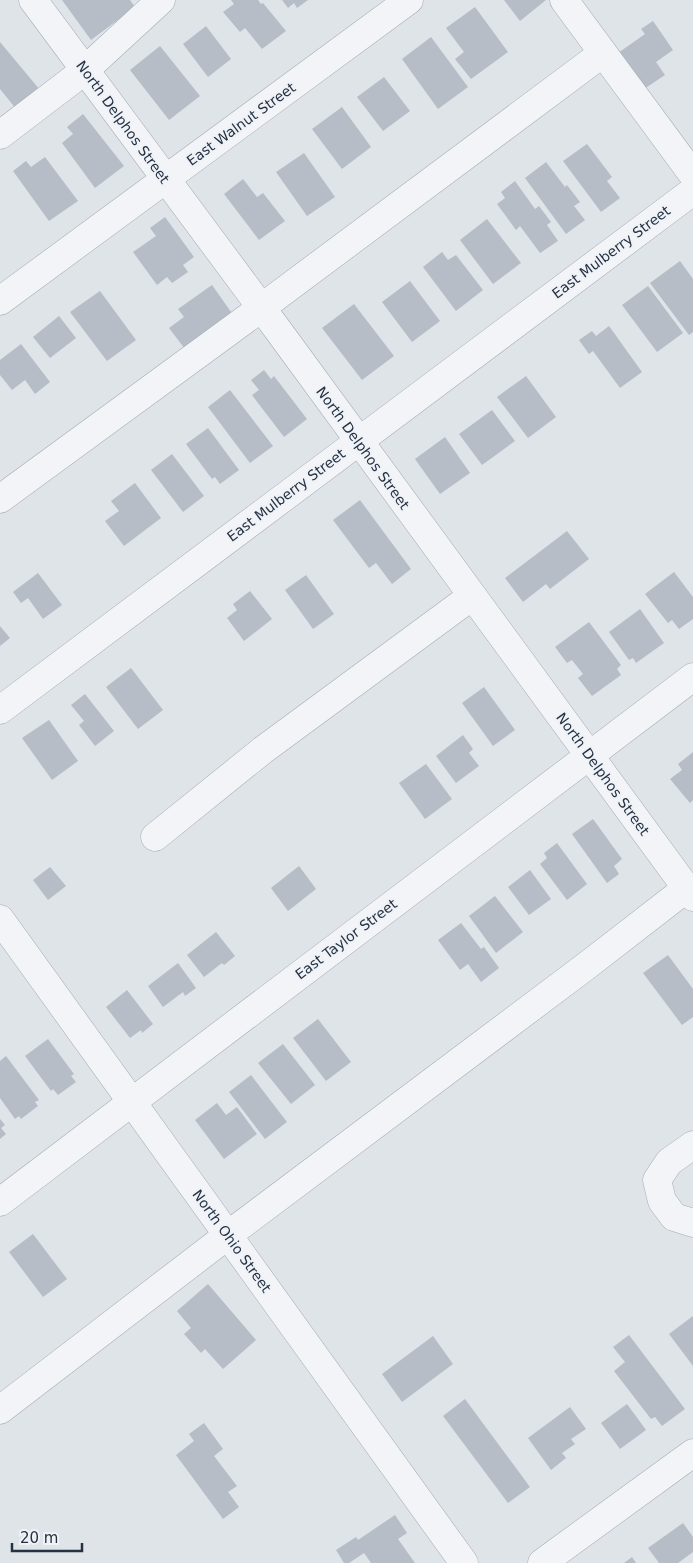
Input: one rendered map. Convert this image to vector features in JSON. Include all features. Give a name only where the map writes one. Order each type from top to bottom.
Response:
[{"type":"street","name":"North Delphos Street","points":[[33,0],[690,892]]},
{"type":"street","points":[[0,135],[84,71],[161,0]]},
{"type":"street","name":"East Walnut Street","points":[[0,301],[409,0]]},
{"type":"street","points":[[564,0],[693,175]]},
{"type":"street","points":[[0,499],[261,308],[603,53]]},
{"type":"street","name":"East Mulberry Street","points":[[0,710],[358,440],[693,191]]},
{"type":"street","points":[[155,837],[263,750],[472,596]]},
{"type":"street","name":"East Taylor Street","points":[[0,1202],[693,677]]},
{"type":"street","points":[[0,1410],[228,1235],[577,973],[690,892]]},
{"type":"street","name":"North Ohio Street","points":[[0,919],[8,948],[133,1102],[464,1563]]},
{"type":"street","points":[[693,1145],[669,1162],[657,1180],[662,1201],[674,1218],[693,1223]]},
{"type":"street","points":[[542,1563],[693,1453]]},
{"type":"building","points":[[62,0],[130,0],[135,7],[91,40]]},
{"type":"building","points":[[231,0],[258,0],[261,4],[263,3],[286,31],[262,49],[245,28],[240,32],[223,12],[234,4]]},
{"type":"building","points":[[282,0],[308,0],[297,8],[294,3],[288,8]]},
{"type":"building","points":[[504,0],[546,0],[520,21]]},
{"type":"building","points":[[475,7],[508,52],[471,79],[455,59],[464,52],[446,28]]},
{"type":"building","points":[[653,21],[673,50],[656,62],[665,75],[644,89],[618,53],[645,34],[641,29]]},
{"type":"building","points":[[206,26],[231,59],[208,77],[183,44]]},
{"type":"building","points":[[431,37],[468,87],[438,109],[402,59]]},
{"type":"building","points":[[0,42],[40,90],[17,110],[0,89]]},
{"type":"building","points":[[160,46],[200,96],[169,120],[130,70]]},
{"type":"building","points":[[384,77],[410,111],[383,131],[357,97]]},
{"type":"building","points":[[342,107],[371,147],[342,169],[312,129]]},
{"type":"building","points":[[83,114],[124,166],[95,188],[62,143],[73,134],[67,127]]},
{"type":"building","points":[[587,144],[612,177],[607,181],[620,198],[601,212],[563,161]]},
{"type":"building","points":[[304,153],[335,197],[307,216],[276,172]]},
{"type":"building","points":[[45,157],[78,201],[49,221],[13,171],[26,161],[31,167]]},
{"type":"building","points":[[546,162],[565,187],[567,185],[580,202],[574,206],[585,220],[566,234],[525,178]]},
{"type":"building","points":[[243,179],[257,197],[263,193],[285,221],[259,240],[224,194]]},
{"type":"building","points":[[515,181],[535,209],[539,206],[551,222],[547,225],[558,241],[540,253],[520,226],[516,230],[497,204],[505,198],[501,192]]},
{"type":"building","points":[[165,217],[194,257],[183,265],[188,272],[172,283],[167,277],[157,285],[133,252],[156,236],[150,228]]},
{"type":"building","points":[[487,219],[521,263],[493,284],[460,240]]},
{"type":"building","points":[[442,252],[448,260],[456,255],[483,290],[456,311],[423,267]]},
{"type":"building","points":[[680,261],[693,279],[693,332],[689,335],[650,283]]},
{"type":"building","points":[[410,281],[440,321],[412,342],[382,302]]},
{"type":"building","points":[[212,285],[236,319],[185,349],[169,328],[184,317],[178,309]]},
{"type":"building","points":[[648,286],[683,333],[657,352],[622,305]]},
{"type":"building","points":[[100,291],[136,340],[107,361],[70,312]]},
{"type":"building","points":[[354,304],[394,356],[362,380],[322,328]]},
{"type":"building","points":[[59,316],[76,338],[50,358],[33,337]]},
{"type":"building","points":[[609,326],[642,372],[620,388],[593,351],[589,354],[579,340],[592,331],[596,336]]},
{"type":"building","points":[[21,344],[50,382],[35,394],[25,380],[12,390],[0,375],[0,360]]},
{"type":"building","points":[[264,370],[271,379],[274,376],[307,419],[284,437],[252,395],[259,390],[251,380]]},
{"type":"building","points":[[526,376],[556,417],[528,438],[497,397]]},
{"type":"building","points":[[230,390],[273,446],[250,463],[208,407]]},
{"type":"building","points":[[492,410],[515,441],[482,465],[459,434]]},
{"type":"building","points":[[208,428],[239,470],[220,484],[215,477],[212,479],[186,444]]},
{"type":"building","points":[[445,437],[470,473],[440,494],[415,459]]},
{"type":"building","points":[[172,454],[204,496],[183,512],[151,470]]},
{"type":"building","points":[[135,483],[161,518],[124,546],[105,521],[119,511],[111,501]]},
{"type":"building","points":[[360,500],[411,569],[392,584],[376,563],[369,568],[333,520]]},
{"type":"building","points":[[567,531],[589,559],[550,589],[546,584],[523,602],[505,578]]},
{"type":"building","points":[[674,572],[693,597],[693,619],[679,629],[672,620],[668,623],[645,594]]},
{"type":"building","points":[[38,573],[62,605],[43,619],[28,598],[21,603],[13,592]]},
{"type":"building","points":[[306,575],[334,614],[313,629],[285,590]]},
{"type":"building","points":[[250,591],[272,619],[244,641],[227,618],[237,610],[233,604]]},
{"type":"building","points":[[640,609],[664,643],[636,663],[633,658],[629,660],[609,632]]},
{"type":"building","points":[[589,622],[621,665],[617,669],[621,675],[592,696],[578,678],[583,674],[572,660],[567,663],[555,647]]},
{"type":"building","points":[[0,626],[10,638],[0,646]]},
{"type":"building","points":[[131,668],[163,710],[138,729],[106,687]]},
{"type":"building","points":[[484,687],[515,730],[493,746],[462,703]]},
{"type":"building","points":[[85,694],[114,731],[95,746],[79,725],[84,721],[71,705]]},
{"type":"building","points":[[49,720],[78,761],[52,780],[22,738]]},
{"type":"building","points":[[463,735],[473,749],[469,753],[479,766],[456,783],[436,756]]},
{"type":"building","points":[[693,752],[693,800],[690,803],[670,779],[682,770],[678,764]]},
{"type":"building","points":[[426,764],[452,799],[425,819],[399,783]]},
{"type":"building","points":[[593,819],[622,859],[614,866],[619,874],[607,883],[572,834]]},
{"type":"building","points":[[557,843],[587,884],[567,900],[540,864],[547,858],[544,853]]},
{"type":"building","points":[[299,866],[316,889],[288,911],[271,888]]},
{"type":"building","points":[[50,867],[66,886],[48,900],[33,880]]},
{"type":"building","points":[[530,870],[551,899],[529,915],[508,887]]},
{"type":"building","points":[[495,896],[523,932],[496,953],[469,916]]},
{"type":"building","points":[[461,923],[481,949],[484,947],[499,968],[481,982],[468,964],[460,970],[438,940]]},
{"type":"building","points":[[216,932],[235,956],[204,977],[187,955]]},
{"type":"building","points":[[668,955],[693,989],[693,1017],[682,1025],[643,973]]},
{"type":"building","points":[[178,963],[196,988],[185,996],[183,992],[163,1007],[148,986]]},
{"type":"building","points":[[127,990],[153,1024],[142,1033],[141,1030],[130,1038],[106,1007]]},
{"type":"building","points":[[318,1019],[351,1062],[326,1081],[293,1038]]},
{"type":"building","points":[[48,1039],[74,1074],[71,1076],[76,1082],[58,1095],[53,1089],[51,1091],[25,1056]]},
{"type":"building","points":[[283,1044],[315,1085],[291,1104],[258,1063]]},
{"type":"building","points":[[6,1056],[39,1100],[35,1102],[38,1106],[21,1119],[19,1116],[15,1119],[0,1098],[0,1061]]},
{"type":"building","points":[[251,1075],[287,1122],[265,1139],[229,1092]]},
{"type":"building","points":[[217,1103],[226,1115],[237,1107],[257,1134],[224,1159],[195,1120]]},
{"type":"building","points":[[0,1119],[5,1125],[1,1128],[6,1134],[0,1139]]},
{"type":"building","points":[[33,1234],[67,1279],[43,1297],[9,1252]]},
{"type":"building","points":[[208,1284],[256,1340],[223,1369],[205,1349],[201,1353],[184,1334],[191,1328],[177,1311]]},
{"type":"building","points":[[693,1316],[693,1366],[669,1334]]},
{"type":"building","points":[[629,1335],[685,1409],[662,1426],[655,1417],[651,1419],[614,1371],[625,1362],[613,1347]]},
{"type":"building","points":[[433,1336],[453,1364],[402,1402],[382,1374]]},
{"type":"building","points":[[465,1399],[530,1487],[508,1503],[443,1416]]},
{"type":"building","points":[[627,1404],[646,1430],[620,1449],[601,1423]]},
{"type":"building","points":[[570,1407],[586,1429],[571,1439],[575,1444],[562,1453],[566,1458],[551,1470],[528,1438]]},
{"type":"building","points":[[204,1423],[223,1449],[214,1456],[237,1486],[228,1492],[239,1507],[223,1519],[176,1455],[194,1441],[189,1434]]},
{"type":"building","points":[[395,1515],[407,1533],[398,1539],[415,1563],[371,1563],[364,1553],[349,1563],[344,1563],[336,1550],[356,1537],[358,1540]]},
{"type":"building","points":[[683,1523],[693,1537],[693,1552],[678,1563],[659,1563],[648,1548]]},
{"type":"building","points":[[632,1557],[636,1563],[624,1563]]}]
